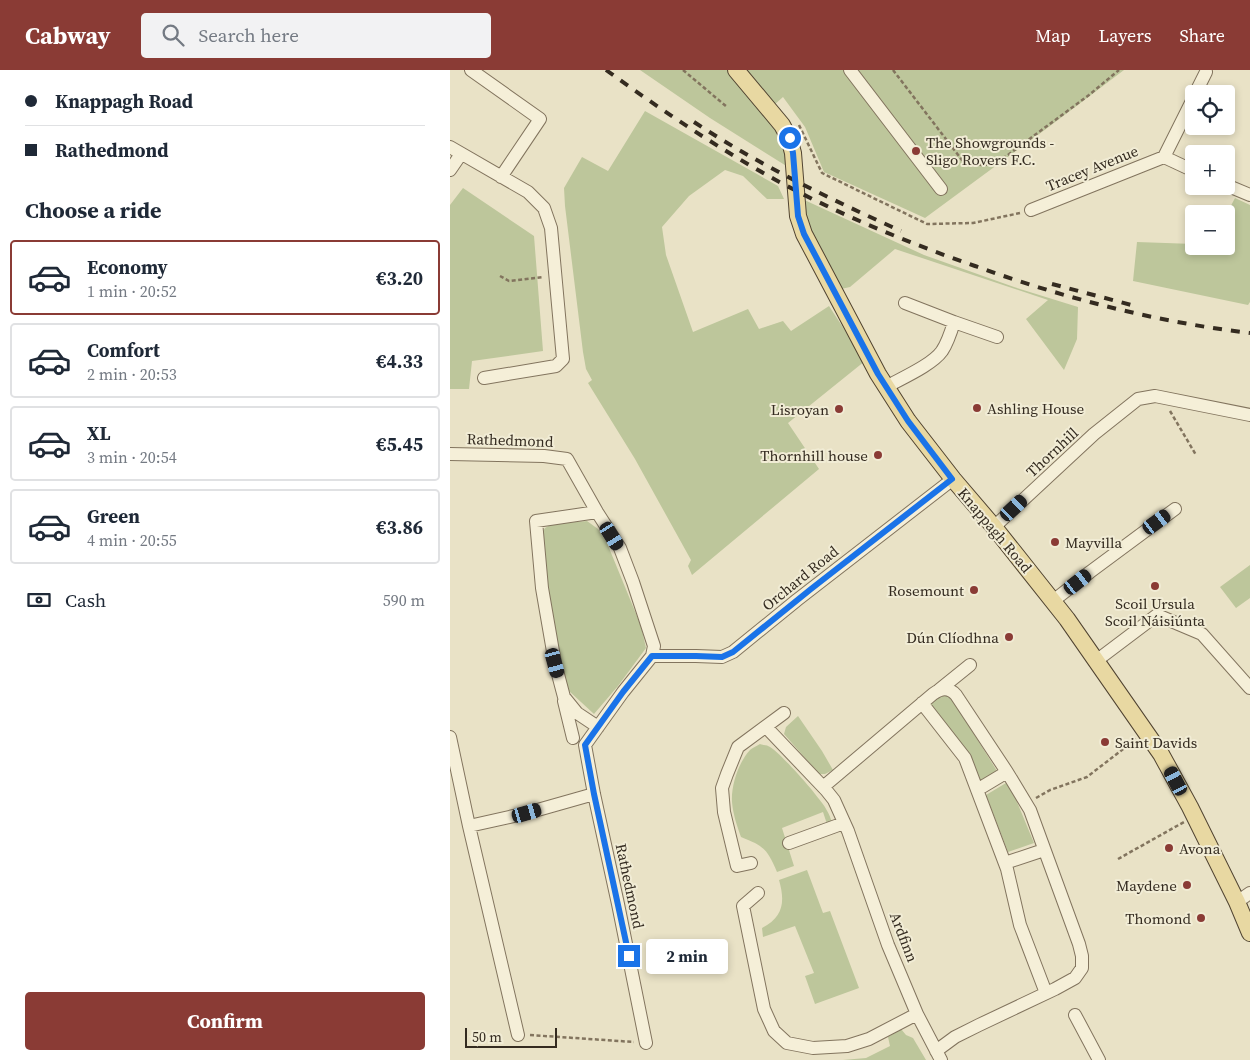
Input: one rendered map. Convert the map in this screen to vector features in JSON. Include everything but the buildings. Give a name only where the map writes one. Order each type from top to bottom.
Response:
[{"type":"main road","name":"Knappagh Road","points":[[736,70],[782,124],[790,138],[798,216],[804,234],[886,387],[908,421],[952,479],[994,527],[1067,619],[1161,754],[1195,817],[1243,898],[1250,933]]},
{"type":"street","points":[[470,70],[540,119],[501,177]]},
{"type":"street","points":[[850,70],[941,189]]},
{"type":"street","points":[[1199,85],[1206,72]]},
{"type":"street","points":[[1185,114],[1164,157],[1185,167]]},
{"type":"street","points":[[450,147],[528,192],[544,208],[551,228],[563,359],[556,366],[484,378]]},
{"type":"street","points":[[450,170],[461,154]]},
{"type":"street","name":"Tracey Avenue","points":[[1031,210],[1164,157]]},
{"type":"street","points":[[1235,189],[1250,195]]},
{"type":"street","points":[[905,303],[997,337]]},
{"type":"street","points":[[886,387],[927,364],[941,352],[949,338],[954,322]]},
{"type":"street","name":"Thornhill","points":[[994,527],[1094,434],[1138,399],[1155,396],[1162,397],[1250,415]]},
{"type":"street","name":"Rathedmond","points":[[450,454],[544,456],[567,459],[620,548],[633,582],[654,646],[652,656],[623,692],[585,745],[646,1043]]},
{"type":"street","name":"Orchard Road","points":[[652,656],[722,657],[733,652],[952,479]]},
{"type":"street","points":[[1053,601],[1175,509]]},
{"type":"street","points":[[572,738],[555,663],[542,588],[536,521],[597,512]]},
{"type":"street","points":[[1096,660],[1157,615],[1202,634],[1250,688]]},
{"type":"street","points":[[823,787],[970,665]]},
{"type":"street","points":[[938,1055],[956,1037],[1075,978],[1082,968],[1082,956],[1076,935],[1027,805],[956,695],[952,690],[939,690]]},
{"type":"street","points":[[564,698],[577,713],[598,727]]},
{"type":"street","points":[[922,703],[965,758],[1005,863],[1020,925],[1046,993]]},
{"type":"street","points":[[751,863],[737,866],[724,812],[722,788],[738,747],[784,713]]},
{"type":"street","name":"Ardfinn","points":[[766,727],[834,800],[888,945],[917,1014],[938,1055]]},
{"type":"street","points":[[450,737],[518,1035]]},
{"type":"street","points":[[977,790],[1007,772]]},
{"type":"street","points":[[469,826],[527,813],[594,794]]},
{"type":"street","points":[[789,843],[844,823]]},
{"type":"street","points":[[1005,863],[1044,850]]},
{"type":"street","points":[[758,894],[744,906],[764,1009],[774,1032],[787,1043],[813,1048],[847,1046],[869,1039],[917,1014]]},
{"type":"street","points":[[1075,1015],[1100,1060]]},
{"type":"path","points":[[683,70],[727,107]]},
{"type":"path","points":[[893,70],[962,160],[976,165],[993,164],[1001,160],[1089,95],[1119,70]]},
{"type":"path","points":[[822,173],[927,224],[973,223],[1031,210]]},
{"type":"path","points":[[500,276],[509,281],[555,275]]},
{"type":"path","points":[[1162,397],[1196,455]]},
{"type":"path","points":[[1027,805],[1038,796],[1050,790],[1087,777],[1145,731]]},
{"type":"path","points":[[1118,859],[1195,817]]},
{"type":"path","points":[[518,1035],[646,1043]]},
{"type":"green space","points":[[640,70],[727,70],[777,127],[786,147],[788,167],[710,118]]},
{"type":"green space","name":"The Showgrounds - Sligo Rovers F.C.","points":[[743,70],[1124,70],[925,218],[824,172],[805,127],[783,97],[774,105]]},
{"type":"green space","points":[[645,111],[778,186],[784,199],[767,199],[743,176],[725,170],[689,196],[662,227],[666,255],[693,332],[748,309],[759,329],[783,321],[791,331],[829,306],[865,361],[788,423],[819,469],[692,575],[688,566],[691,560],[635,459],[588,383],[592,380],[586,369],[583,352],[565,206],[564,188],[582,157],[608,171]]},
{"type":"green space","points":[[463,188],[534,236],[543,351],[472,361],[469,389],[450,389],[450,205]]},
{"type":"green space","points":[[800,198],[924,255],[1014,287],[1078,307],[1077,339],[1064,370],[1026,319],[1048,300],[895,249],[850,287],[841,289],[809,232]]},
{"type":"green space","points":[[1235,198],[1250,205],[1250,302],[1248,305],[1133,281],[1137,242],[1185,244],[1185,255],[1235,255],[1235,205],[1231,205]]},
{"type":"green space","points":[[587,521],[598,529],[607,543],[641,626],[646,648],[618,686],[594,714],[569,691],[564,680],[547,584],[541,534],[545,528],[552,524]]},
{"type":"green space","points":[[1250,565],[1250,598],[1236,608],[1220,587]]},
{"type":"green space","points":[[943,695],[951,697],[997,771],[980,781],[968,753],[948,726],[931,708],[931,703]]},
{"type":"green space","points":[[798,716],[833,770],[825,774],[819,774],[784,734],[786,727]]},
{"type":"green space","points":[[760,744],[779,754],[794,770],[823,804],[832,823],[827,824],[823,812],[782,828],[794,866],[777,872],[764,849],[741,837],[735,820],[733,806],[733,789],[739,768],[750,750]]},
{"type":"green space","points":[[1006,783],[1015,797],[1034,843],[1008,852],[986,795]]},
{"type":"green space","points":[[807,870],[823,913],[830,911],[859,988],[815,1004],[805,976],[814,973],[795,926],[763,937],[762,928],[779,914],[782,895],[779,880]]},
{"type":"green space","points":[[901,1029],[906,1035],[913,1038],[926,1060],[843,1060],[866,1058],[890,1046],[888,1037]]},
{"type":"railway","points":[[606,70],[688,127],[752,167],[848,216],[898,237],[1009,278],[1076,298],[1145,315],[1250,333]]},
{"type":"railway","points":[[694,122],[744,153],[795,181],[901,231]]},
{"type":"railway","points":[[1052,284],[1139,307]]},
{"type":"place","name":"The Showgrounds - Sligo Rovers F.C.","points":[[916,151]]},
{"type":"place","name":"Ashling House","points":[[977,408]]},
{"type":"place","name":"Lisroyan","points":[[839,409]]},
{"type":"place","name":"Thornhill house","points":[[878,455]]},
{"type":"place","name":"Mayvilla","points":[[1055,542]]},
{"type":"place","name":"Scoil Ursula Scoil Náisiúnta","points":[[1155,586]]},
{"type":"place","name":"Rosemount","points":[[974,590]]},
{"type":"place","name":"Dún Clíodhna","points":[[1009,637]]},
{"type":"place","name":"Saint Davids","points":[[1105,742]]},
{"type":"place","name":"Avona","points":[[1169,848]]},
{"type":"place","name":"Maydene","points":[[1187,885]]},
{"type":"place","name":"Thomond","points":[[1201,918]]},
{"type":"route","points":[[629,956],[585,745],[623,692],[652,656],[722,657],[733,652],[952,479],[908,421],[878,374],[804,234],[796,203],[793,153],[790,138]]}]
